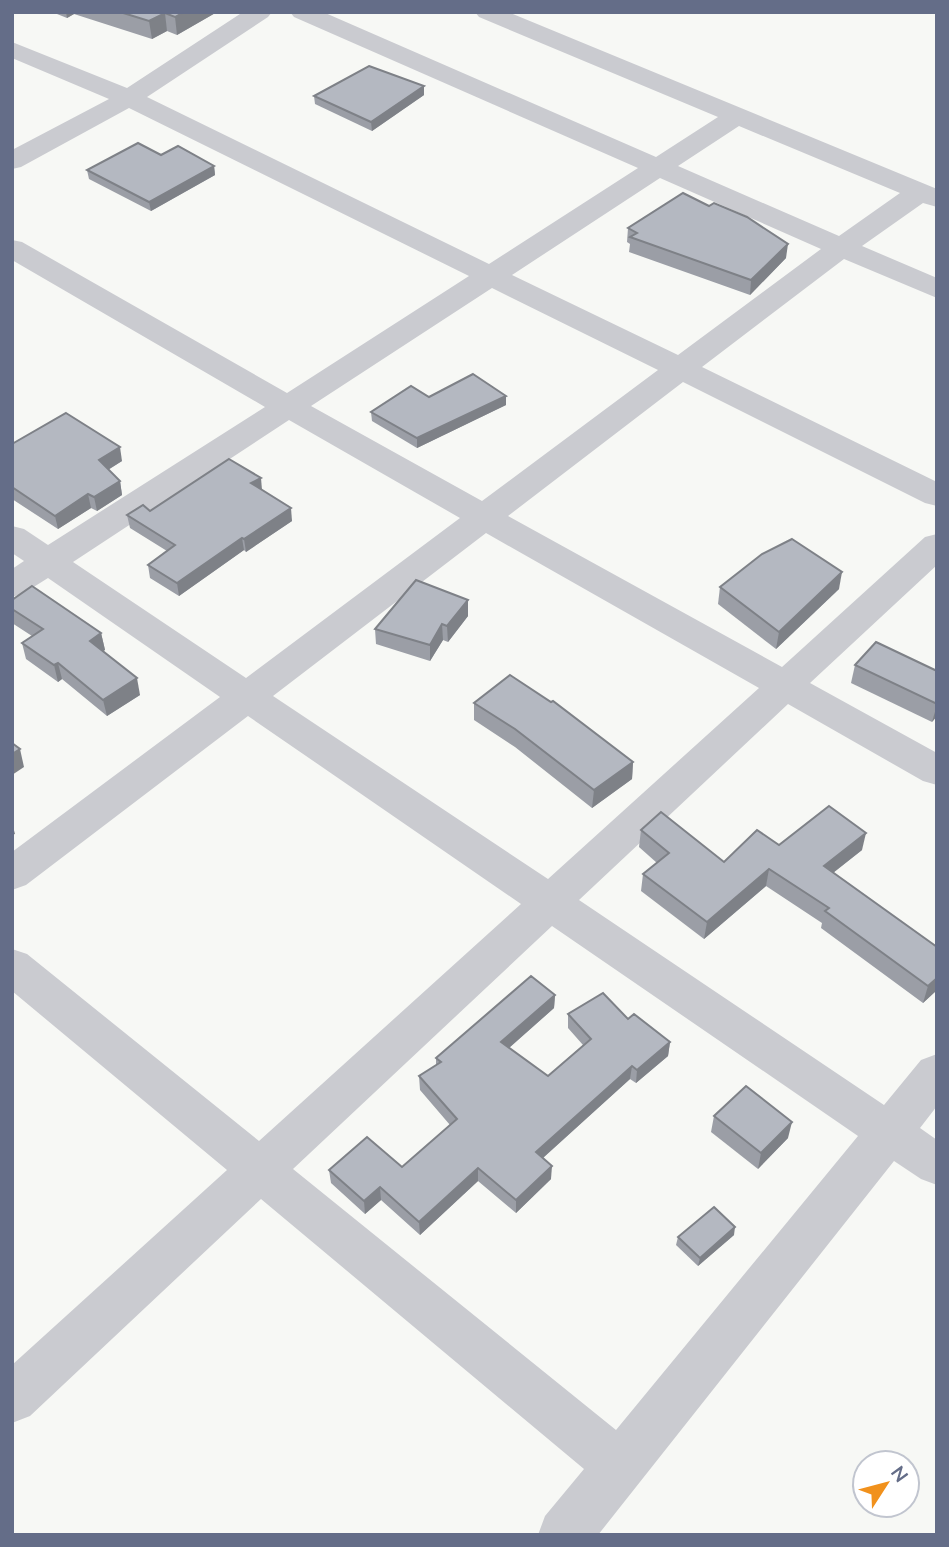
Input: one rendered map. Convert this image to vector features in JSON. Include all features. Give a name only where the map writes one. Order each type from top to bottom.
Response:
[{"type":"street","points":[[12,161],[128,98],[260,12]]},
{"type":"street","points":[[302,12],[937,289]]},
{"type":"street","points":[[487,12],[928,195]]},
{"type":"street","points":[[12,48],[128,98],[937,495]]},
{"type":"street","points":[[12,584],[736,117]]},
{"type":"street","points":[[12,873],[841,247],[928,195]]},
{"type":"street","points":[[12,248],[287,406],[937,771]]},
{"type":"street","points":[[12,537],[937,1166]]},
{"type":"street","points":[[12,1399],[937,545]]},
{"type":"street","points":[[12,966],[620,1466]]},
{"type":"street","points":[[564,1535],[937,1073]]},
{"type":"building","points":[[120,12],[184,12],[175,17],[165,13],[149,21]]},
{"type":"building","points":[[369,66],[424,86],[371,122],[314,96]]},
{"type":"building","points":[[138,143],[161,155],[178,146],[214,166],[149,202],[87,170]]},
{"type":"building","points":[[683,193],[709,206],[714,203],[747,217],[788,244],[751,280],[630,237],[637,233],[628,228]]},
{"type":"building","points":[[473,374],[506,396],[417,438],[371,412],[411,386],[429,397]]},
{"type":"building","points":[[66,413],[120,447],[99,460],[120,481],[94,497],[88,494],[55,516],[12,487],[12,444]]},
{"type":"building","points":[[229,459],[261,478],[251,483],[291,508],[177,583],[148,565],[175,545],[127,515],[143,505],[150,511]]},
{"type":"building","points":[[792,539],[842,572],[779,632],[720,587],[762,554]]},
{"type":"building","points":[[416,580],[468,600],[447,626],[442,624],[430,645],[375,629]]},
{"type":"building","points":[[32,586],[101,633],[90,641],[137,678],[103,700],[58,663],[54,665],[22,643],[43,629],[12,609],[12,600]]},
{"type":"building","points":[[876,642],[937,671],[937,704],[855,665]]},
{"type":"building","points":[[510,675],[553,701],[633,762],[594,790],[515,729],[474,703]]},
{"type":"building","points":[[12,743],[20,749],[12,754]]},
{"type":"building","points":[[829,806],[866,833],[824,866],[937,947],[937,978],[928,986],[825,911],[829,908],[769,869],[707,922],[643,874],[669,853],[641,830],[661,812],[724,862],[757,830],[779,845]]},
{"type":"building","points":[[531,976],[555,995],[501,1042],[548,1076],[591,1039],[568,1014],[603,993],[628,1019],[634,1014],[670,1042],[637,1070],[632,1066],[536,1152],[552,1166],[516,1200],[478,1168],[419,1222],[380,1187],[364,1201],[329,1170],[367,1137],[402,1167],[457,1119],[419,1076],[441,1062],[436,1058]]},
{"type":"building","points":[[746,1086],[792,1122],[761,1153],[714,1116]]},
{"type":"building","points":[[714,1207],[735,1227],[700,1258],[678,1237]]}]
